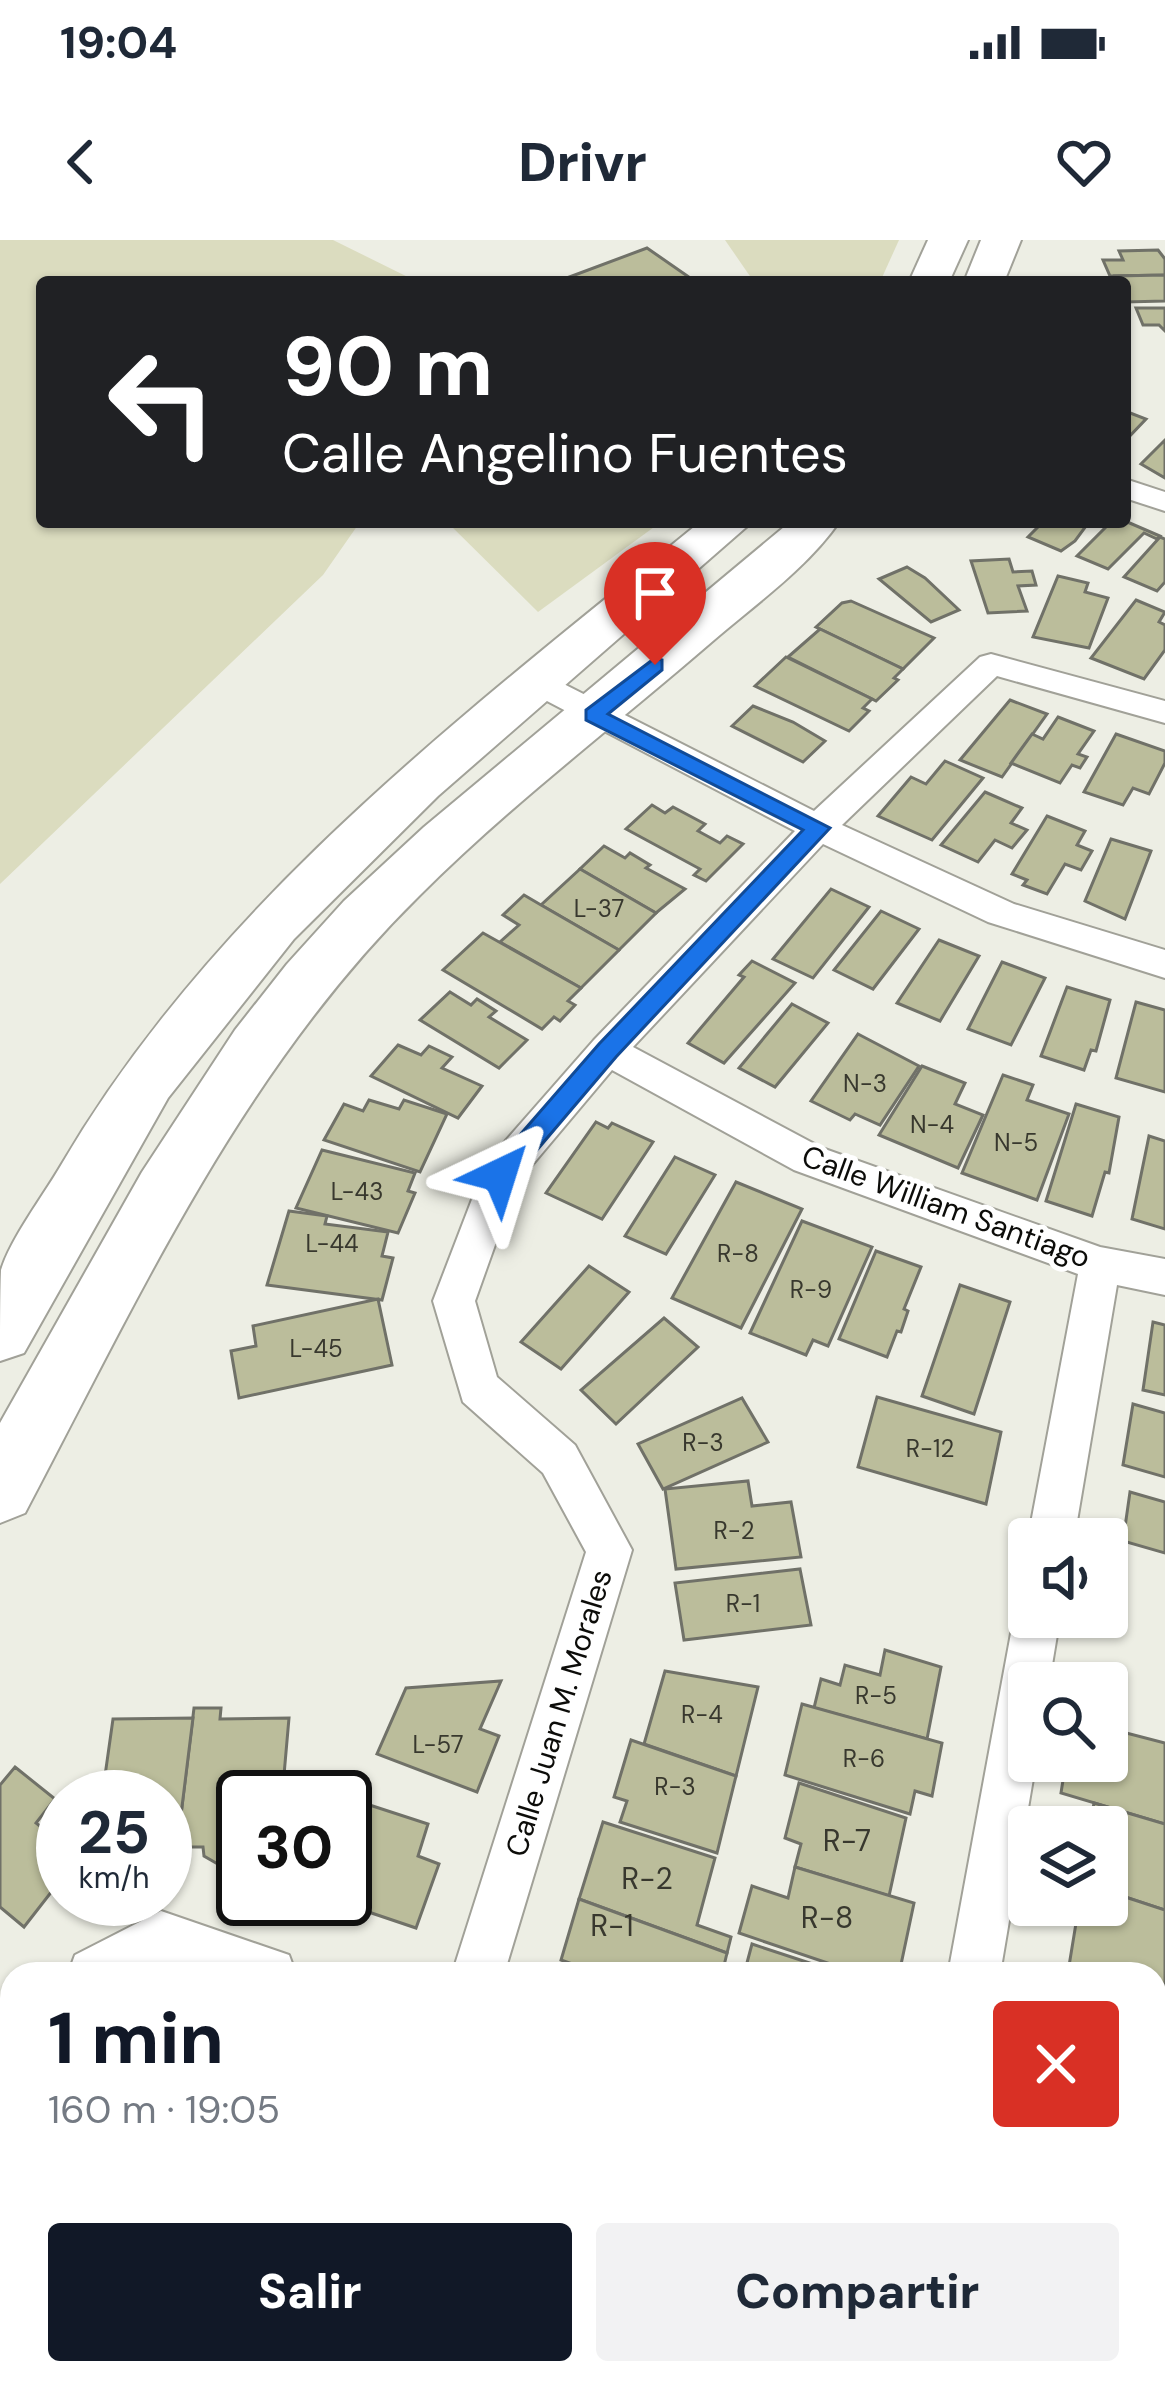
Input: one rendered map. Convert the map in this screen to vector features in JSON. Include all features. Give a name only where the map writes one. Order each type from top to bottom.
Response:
[{"type":"main road","points":[[932,276],[949,240]]},
{"type":"main road","points":[[986,276],[1001,240]]},
{"type":"main road","points":[[0,1332],[146,1082],[289,910],[387,812],[722,528]]},
{"type":"main road","points":[[0,1490],[178,1169],[281,1014],[361,919],[446,836],[788,552],[810,528]]},
{"type":"street","points":[[1131,490],[1165,502]]},
{"type":"street","name":"Calle Juan M. Morales","points":[[482,1962],[609,1550],[560,1459],[478,1388],[454,1301],[500,1175],[608,1050],[818,828],[992,664],[1165,712]]},
{"type":"street","points":[[537,683],[818,828],[1001,913],[1165,964]]},
{"type":"street","name":"Calle William Santiago","points":[[608,1050],[808,1159],[1100,1264],[1165,1277]]},
{"type":"street","points":[[1055,1518],[1100,1264]]},
{"type":"street","points":[[976,1962],[1033,1638]]},
{"type":"street","points":[[116,1962],[161,1937],[235,1962]]},
{"type":"green space","points":[[0,240],[333,240],[406,276],[36,276],[36,528],[356,528],[323,575],[0,884]]},
{"type":"green space","points":[[725,240],[899,240],[883,276],[750,276]]},
{"type":"green space","points":[[453,528],[653,528],[538,612]]},
{"type":"building","points":[[647,248],[687,276],[572,276]]},
{"type":"building","points":[[1158,250],[1165,259],[1165,275],[1110,276],[1103,260],[1123,260],[1119,251]]},
{"type":"building","points":[[1165,275],[1165,301],[1131,302],[1131,276],[1115,276]]},
{"type":"building","points":[[1136,308],[1165,308],[1165,331],[1159,325],[1143,325]]},
{"type":"building","points":[[1131,413],[1146,419],[1131,435]]},
{"type":"building","points":[[1165,440],[1165,478],[1141,464]]},
{"type":"building","points":[[1131,524],[1160,536],[1144,533],[1108,569],[1077,556],[1105,528],[1131,528]]},
{"type":"building","points":[[1037,528],[1085,528],[1061,551],[1028,537]]},
{"type":"building","points":[[1160,537],[1165,539],[1165,582],[1157,591],[1124,577]]},
{"type":"building","points":[[1009,559],[1013,572],[1032,571],[1036,585],[1018,586],[1027,611],[988,613],[971,561]]},
{"type":"building","points":[[907,567],[959,610],[931,622],[879,579]]},
{"type":"building","points":[[1058,576],[1088,583],[1085,592],[1108,598],[1089,648],[1033,637]]},
{"type":"building","points":[[1136,600],[1165,612],[1159,622],[1165,625],[1165,650],[1144,679],[1091,658]]},
{"type":"building","points":[[851,601],[934,638],[903,669],[816,627],[842,603]]},
{"type":"building","points":[[820,629],[903,669],[894,678],[898,680],[876,701],[788,657]]},
{"type":"building","points":[[786,657],[872,699],[863,708],[869,711],[849,731],[755,686]]},
{"type":"building","points":[[1010,700],[1047,714],[1002,777],[960,760]]},
{"type":"building","points":[[753,706],[825,741],[803,762],[732,726]]},
{"type":"building","points":[[1058,717],[1094,731],[1078,754],[1087,757],[1080,768],[1072,765],[1060,783],[1011,763],[1032,734],[1043,739]]},
{"type":"building","points":[[1116,734],[1165,751],[1165,763],[1149,794],[1133,788],[1123,805],[1084,792]]},
{"type":"building","points":[[945,761],[983,778],[932,840],[878,816],[911,777],[926,784]]},
{"type":"building","points":[[985,792],[1022,808],[1011,823],[1027,830],[1012,848],[995,840],[978,862],[941,845]]},
{"type":"building","points":[[652,805],[665,813],[673,807],[705,824],[698,831],[720,843],[727,836],[743,844],[706,881],[694,875],[700,869],[626,829]]},
{"type":"building","points":[[1047,816],[1085,831],[1077,845],[1092,851],[1081,870],[1065,864],[1047,894],[1023,885],[1027,880],[1012,874]]},
{"type":"building","points":[[1111,839],[1151,851],[1125,919],[1085,901]]},
{"type":"building","points":[[604,846],[625,858],[630,853],[650,865],[646,868],[685,889],[656,913],[580,869]]},
{"type":"building","points":[[580,869],[656,913],[619,950],[541,905]]},
{"type":"building","points":[[831,889],[869,907],[813,978],[773,959]]},
{"type":"building","points":[[524,895],[619,950],[581,988],[500,942],[519,925],[503,915]]},
{"type":"building","points":[[881,911],[919,929],[873,989],[834,970]]},
{"type":"building","points":[[483,933],[581,988],[568,1001],[575,1005],[560,1021],[554,1017],[542,1029],[443,970]]},
{"type":"building","points":[[939,940],[979,956],[940,1021],[897,1003]]},
{"type":"building","points":[[752,961],[795,983],[724,1063],[688,1043]]},
{"type":"building","points":[[1002,962],[1045,978],[1011,1045],[968,1029]]},
{"type":"building","points":[[1067,987],[1110,1000],[1096,1051],[1091,1050],[1084,1070],[1041,1056]]},
{"type":"building","points":[[450,992],[471,1005],[477,999],[496,1011],[489,1017],[527,1040],[499,1068],[420,1020]]},
{"type":"building","points":[[1136,1002],[1165,1010],[1165,1092],[1116,1078]]},
{"type":"building","points":[[792,1004],[828,1023],[775,1087],[739,1068]]},
{"type":"building","points":[[858,1034],[919,1066],[880,1125],[855,1114],[850,1120],[811,1101]]},
{"type":"building","points":[[398,1045],[421,1055],[429,1046],[452,1057],[442,1068],[482,1086],[458,1118],[371,1076]]},
{"type":"building","points":[[922,1066],[965,1083],[955,1104],[983,1115],[958,1168],[879,1135]]},
{"type":"building","points":[[1003,1075],[1033,1085],[1027,1100],[1069,1114],[1037,1200],[962,1173]]},
{"type":"building","points":[[369,1100],[399,1109],[404,1100],[447,1114],[420,1172],[324,1140],[344,1104],[363,1111]]},
{"type":"building","points":[[1076,1104],[1119,1117],[1109,1173],[1105,1172],[1092,1216],[1046,1201]]},
{"type":"building","points":[[596,1122],[608,1128],[612,1123],[653,1142],[602,1219],[546,1193]]},
{"type":"building","points":[[1149,1136],[1165,1141],[1165,1229],[1132,1219]]},
{"type":"building","points":[[322,1150],[415,1173],[408,1191],[415,1193],[398,1233],[296,1208]]},
{"type":"building","points":[[675,1157],[715,1175],[666,1254],[625,1236]]},
{"type":"building","points":[[736,1182],[802,1209],[741,1328],[672,1298]]},
{"type":"building","points":[[289,1211],[327,1216],[325,1224],[388,1232],[382,1256],[393,1258],[382,1300],[267,1285]]},
{"type":"building","points":[[802,1221],[872,1247],[828,1346],[813,1340],[806,1355],[750,1333]]},
{"type":"building","points":[[876,1251],[921,1267],[904,1309],[908,1311],[901,1332],[897,1331],[887,1357],[839,1339]]},
{"type":"building","points":[[589,1266],[629,1292],[561,1369],[521,1342]]},
{"type":"building","points":[[960,1285],[1010,1302],[974,1414],[922,1396]]},
{"type":"building","points":[[378,1299],[392,1365],[239,1398],[231,1351],[256,1346],[253,1326]]},
{"type":"building","points":[[664,1318],[698,1347],[616,1424],[581,1390]]},
{"type":"building","points":[[1153,1322],[1165,1325],[1165,1395],[1143,1390]]},
{"type":"building","points":[[877,1397],[1001,1432],[986,1504],[858,1467]]},
{"type":"building","points":[[742,1398],[768,1442],[663,1489],[638,1444]]},
{"type":"building","points":[[1133,1404],[1165,1413],[1165,1477],[1123,1465]]},
{"type":"building","points":[[748,1481],[752,1506],[791,1502],[801,1557],[676,1569],[665,1489]]},
{"type":"building","points":[[1130,1492],[1165,1502],[1165,1553],[1128,1542]]},
{"type":"building","points":[[800,1569],[811,1625],[684,1640],[675,1583]]},
{"type":"building","points":[[885,1650],[941,1667],[927,1739],[814,1708],[821,1679],[840,1685],[845,1665],[880,1675]]},
{"type":"building","points":[[665,1671],[758,1687],[736,1776],[644,1744]]},
{"type":"building","points":[[501,1681],[480,1729],[499,1736],[477,1792],[377,1754],[406,1688]]},
{"type":"building","points":[[802,1704],[942,1743],[932,1796],[915,1791],[910,1814],[785,1775]]},
{"type":"building","points":[[194,1708],[221,1708],[220,1719],[289,1718],[284,1770],[216,1770],[216,1863],[204,1856],[203,1847],[192,1847],[192,1770],[186,1770]]},
{"type":"building","points":[[193,1718],[187,1770],[106,1770],[113,1719]]},
{"type":"building","points":[[1128,1733],[1165,1743],[1165,1824],[1128,1813],[1128,1806],[1105,1806],[1061,1793],[1063,1782],[1128,1782]]},
{"type":"building","points":[[631,1740],[736,1776],[717,1853],[620,1822],[627,1801],[614,1797]]},
{"type":"building","points":[[15,1767],[36,1784],[36,1912],[24,1927],[0,1907],[0,1785]]},
{"type":"building","points":[[799,1783],[906,1818],[889,1896],[795,1867],[801,1844],[785,1838]]},
{"type":"building","points":[[372,1806],[428,1824],[418,1856],[439,1864],[416,1928],[372,1913]]},
{"type":"building","points":[[1128,1813],[1165,1824],[1165,1910],[1128,1898]]},
{"type":"building","points":[[603,1822],[715,1858],[697,1925],[731,1937],[727,1953],[579,1899]]},
{"type":"building","points":[[795,1867],[914,1903],[902,1962],[825,1962],[739,1933],[752,1886],[788,1898]]},
{"type":"building","points":[[1128,1898],[1165,1910],[1165,1962],[1070,1962],[1076,1926],[1128,1926]]},
{"type":"building","points":[[579,1899],[727,1953],[725,1962],[561,1960]]},
{"type":"building","points":[[752,1944],[807,1962],[747,1962]]},
{"type":"route","points":[[500,1175],[608,1050],[818,828],[593,715],[655,665]]}]
